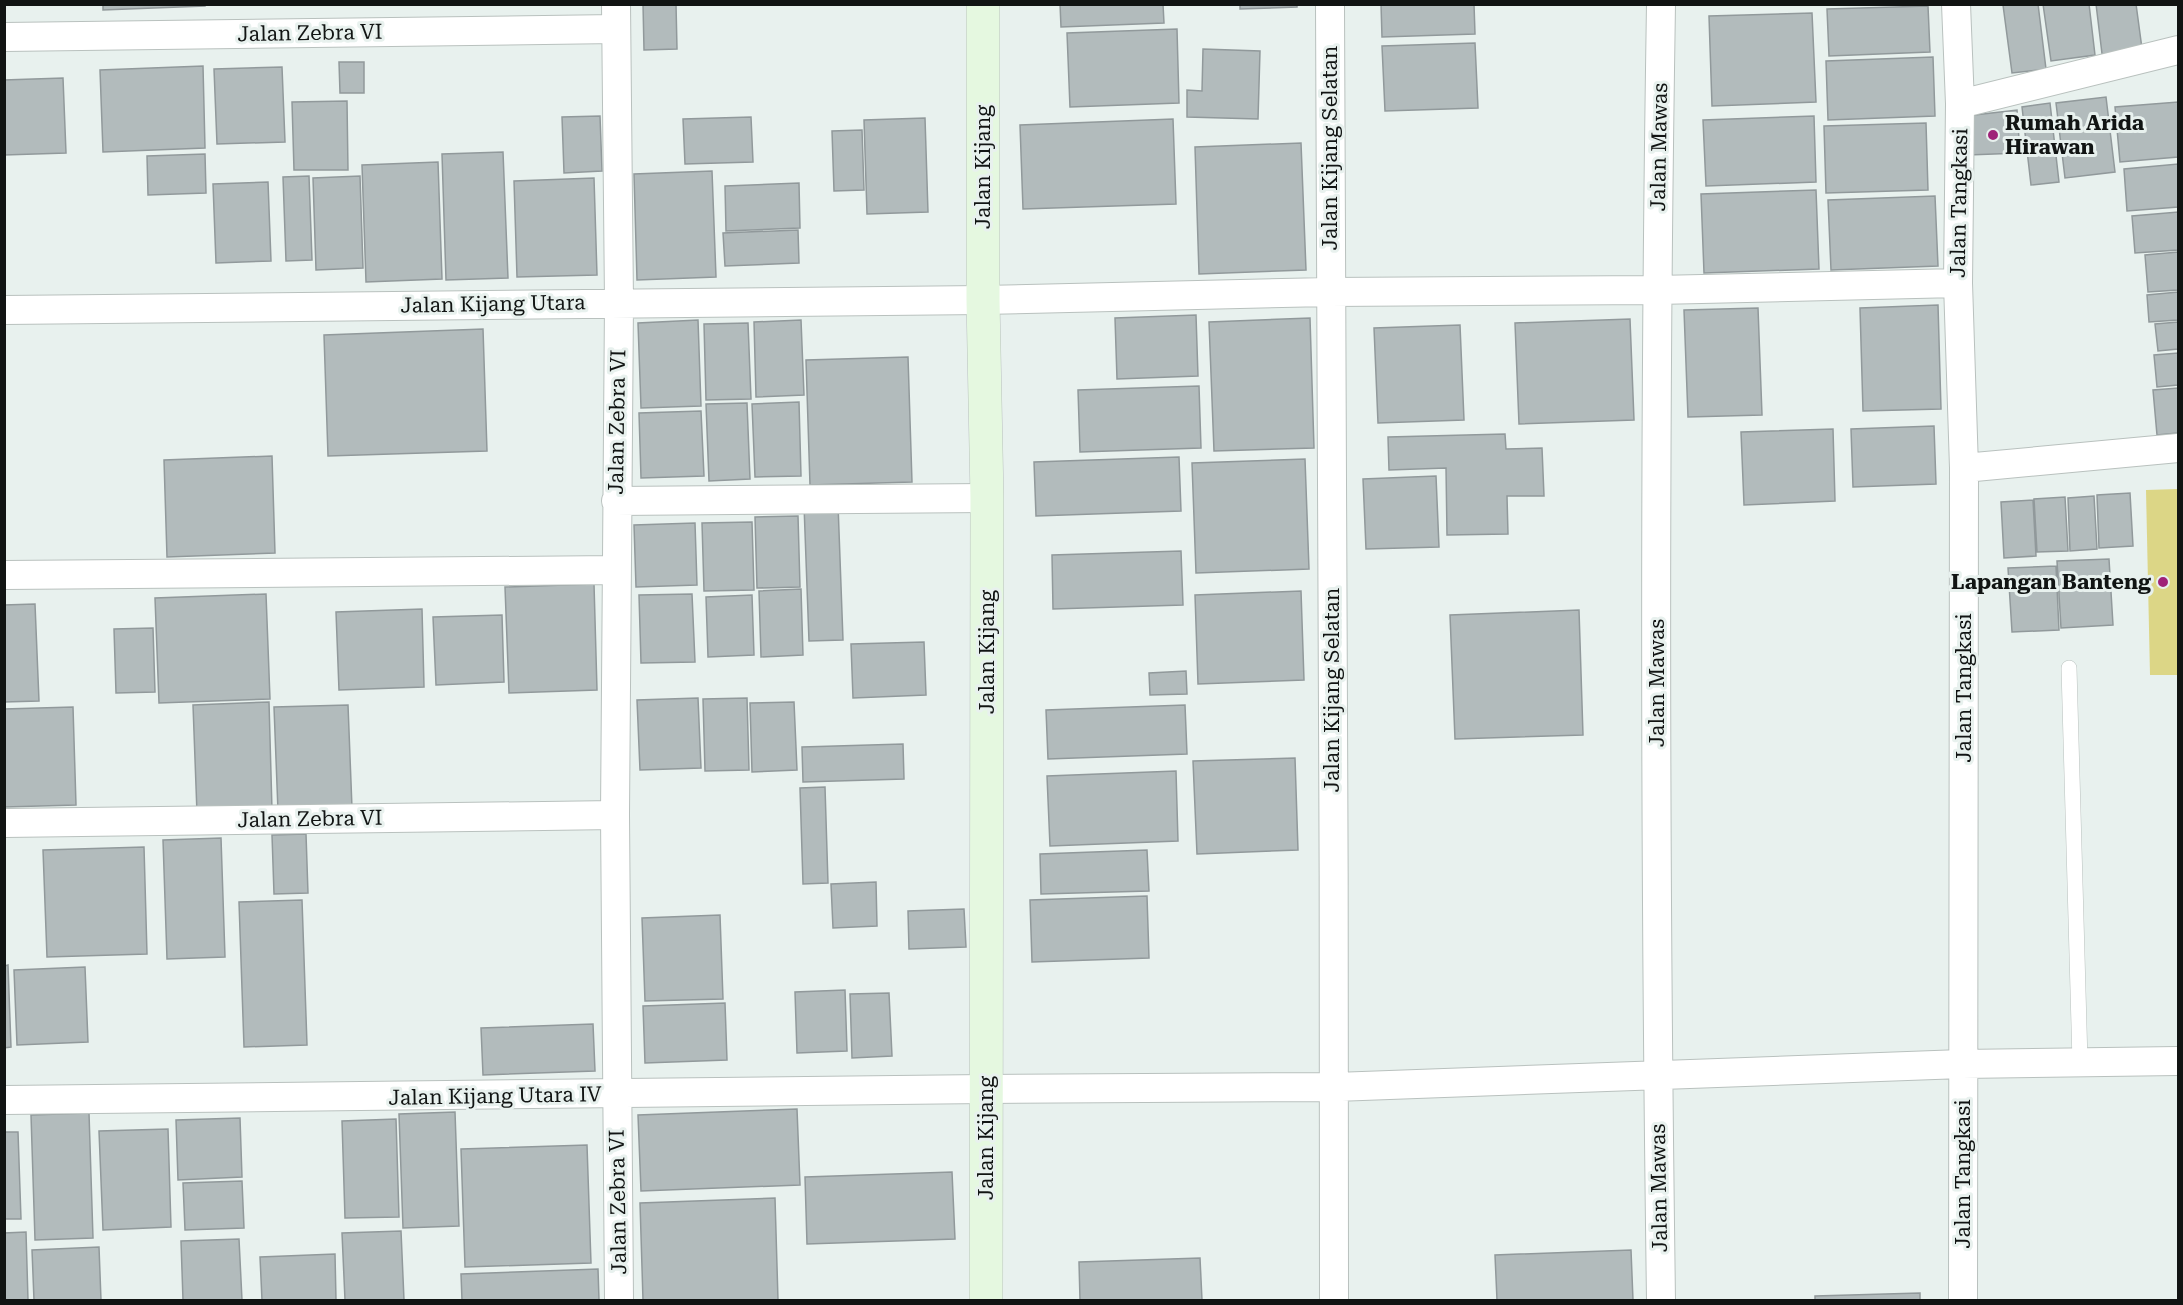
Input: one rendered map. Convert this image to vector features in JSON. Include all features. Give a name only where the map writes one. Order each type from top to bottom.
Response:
[{"type":"street","name":"Jalan Kijang","points":[[983,4],[982,300],[987,498],[986,1300]]},
{"type":"street","name":"Jalan Kijang Selatan","points":[[1330,4],[1329,292],[1335,1087],[1334,1300]]},
{"type":"street","name":"Jalan Mawas","points":[[1660,1300],[1657,290],[1662,4]]},
{"type":"street","name":"Jalan Tangkasi","points":[[1956,4],[1960,104],[1958,284],[1964,468],[1962,1064],[1964,1300]]},
{"type":"street","name":"Jalan Zebra VI","points":[[4,36],[616,17],[619,302],[615,814],[619,1300]]},
{"type":"street","points":[[1960,104],[2178,50]]},
{"type":"street","points":[[982,300],[1329,292],[1657,290],[1958,284]]},
{"type":"street","name":"Jalan Kijang Utara","points":[[4,310],[982,300]]},
{"type":"street","points":[[1964,468],[2178,448]]},
{"type":"street","points":[[616,501],[987,498]]},
{"type":"street","points":[[4,574],[616,570]]},
{"type":"street","name":"Jalan Zebra VI","points":[[4,823],[615,814]]},
{"type":"street","points":[[985,1089],[1335,1087],[1962,1064],[2178,1061]]},
{"type":"street","name":"Jalan Kijang Utara IV","points":[[4,1100],[985,1089]]},
{"type":"lane","points":[[2069,668],[2080,1062]]},
{"type":"shaded area","name":"Lapangan Banteng","points":[[2178,489],[2178,675],[2150,675],[2146,490]]},
{"type":"building","points":[[103,4],[205,4],[205,6],[103,10]]},
{"type":"building","points":[[643,4],[676,4],[677,49],[644,50]]},
{"type":"building","points":[[1060,4],[1163,4],[1164,23],[1061,27]]},
{"type":"building","points":[[1240,4],[1297,4],[1297,7],[1240,9]]},
{"type":"building","points":[[1381,4],[1474,4],[1475,34],[1382,37]]},
{"type":"building","points":[[2038,4],[2046,69],[2012,73],[2003,5]]},
{"type":"building","points":[[2043,4],[2089,4],[2095,55],[2051,61]]},
{"type":"building","points":[[2096,4],[2136,4],[2143,56],[2103,62]]},
{"type":"building","points":[[1928,6],[1930,52],[1829,56],[1827,9]]},
{"type":"building","points":[[1812,13],[1816,102],[1712,106],[1709,16]]},
{"type":"building","points":[[1177,29],[1179,103],[1070,107],[1067,33]]},
{"type":"building","points":[[1475,43],[1478,108],[1385,111],[1382,46]]},
{"type":"building","points":[[1203,49],[1260,51],[1258,119],[1187,117],[1187,90],[1202,91]]},
{"type":"building","points":[[1933,57],[1935,116],[1828,120],[1826,61]]},
{"type":"building","points":[[339,62],[364,62],[364,93],[340,93]]},
{"type":"building","points":[[203,66],[205,148],[103,152],[100,70]]},
{"type":"building","points":[[282,67],[285,142],[217,144],[214,69]]},
{"type":"building","points":[[63,78],[66,153],[4,155],[4,80]]},
{"type":"building","points":[[2106,97],[2115,172],[2065,178],[2056,103]]},
{"type":"building","points":[[347,101],[348,170],[294,170],[292,102]]},
{"type":"building","points":[[2178,102],[2178,157],[2120,162],[2115,107]]},
{"type":"building","points":[[2050,103],[2059,182],[2031,185],[2022,107]]},
{"type":"building","name":"Rumah Arida Hirawan","points":[[2017,110],[2020,153],[1968,155],[1966,116]]},
{"type":"building","points":[[600,116],[602,171],[564,173],[562,117]]},
{"type":"building","points":[[1814,116],[1816,182],[1706,186],[1703,120]]},
{"type":"building","points":[[751,117],[753,162],[685,164],[683,119]]},
{"type":"building","points":[[925,118],[928,212],[867,214],[864,120]]},
{"type":"building","points":[[1173,119],[1176,204],[1023,209],[1020,125]]},
{"type":"building","points":[[1926,123],[1928,190],[1826,193],[1824,126]]},
{"type":"building","points":[[862,130],[864,190],[834,191],[832,131]]},
{"type":"building","points":[[1301,143],[1306,270],[1199,274],[1195,147]]},
{"type":"building","points":[[503,152],[508,278],[446,280],[442,154]]},
{"type":"building","points":[[205,154],[206,193],[148,195],[147,156]]},
{"type":"building","points":[[438,162],[442,279],[366,282],[362,165]]},
{"type":"building","points":[[2178,164],[2178,207],[2127,211],[2124,169]]},
{"type":"building","points":[[712,171],[716,277],[637,280],[634,174]]},
{"type":"building","points":[[309,176],[312,260],[286,261],[283,177]]},
{"type":"building","points":[[360,176],[363,268],[316,270],[313,178]]},
{"type":"building","points":[[594,178],[597,275],[517,277],[514,181]]},
{"type":"building","points":[[268,182],[271,261],[216,263],[213,184]]},
{"type":"building","points":[[799,183],[800,228],[726,231],[725,186]]},
{"type":"building","points":[[1816,190],[1819,269],[1704,273],[1701,194]]},
{"type":"building","points":[[1935,196],[1938,266],[1831,270],[1828,200]]},
{"type":"building","points":[[2178,212],[2178,250],[2135,253],[2132,216]]},
{"type":"building","points":[[798,230],[799,263],[725,266],[723,233]]},
{"type":"building","points":[[2178,252],[2178,290],[2148,292],[2145,255]]},
{"type":"building","points":[[2178,292],[2178,320],[2149,322],[2147,295]]},
{"type":"building","points":[[1938,305],[1941,409],[1863,411],[1860,308]]},
{"type":"building","points":[[1758,308],[1762,415],[1688,417],[1684,310]]},
{"type":"building","points":[[1196,315],[1198,376],[1117,379],[1115,318]]},
{"type":"building","points":[[1310,318],[1314,448],[1214,451],[1209,322]]},
{"type":"building","points":[[1630,319],[1634,420],[1519,424],[1515,323]]},
{"type":"building","points":[[698,320],[701,406],[641,408],[638,323]]},
{"type":"building","points":[[801,320],[804,395],[756,397],[754,322]]},
{"type":"building","points":[[2178,322],[2178,349],[2158,351],[2155,324]]},
{"type":"building","points":[[748,323],[751,399],[706,400],[704,324]]},
{"type":"building","points":[[1460,325],[1464,420],[1378,423],[1374,328]]},
{"type":"building","points":[[483,329],[487,451],[328,456],[324,335]]},
{"type":"building","points":[[2178,353],[2178,385],[2157,387],[2154,355]]},
{"type":"building","points":[[908,357],[912,482],[810,485],[806,360]]},
{"type":"building","points":[[1199,386],[1201,448],[1080,452],[1078,390]]},
{"type":"building","points":[[2178,388],[2178,433],[2157,435],[2153,390]]},
{"type":"building","points":[[799,402],[801,476],[755,477],[752,404]]},
{"type":"building","points":[[747,403],[750,479],[709,481],[706,404]]},
{"type":"building","points":[[701,411],[704,476],[641,478],[639,413]]},
{"type":"building","points":[[1934,426],[1936,484],[1853,487],[1851,429]]},
{"type":"building","points":[[1833,429],[1835,501],[1744,505],[1741,432]]},
{"type":"building","points":[[1505,434],[1506,449],[1542,448],[1544,496],[1507,496],[1508,534],[1447,535],[1446,468],[1389,470],[1388,437]]},
{"type":"building","points":[[272,456],[275,553],[167,557],[164,460]]},
{"type":"building","points":[[1179,457],[1181,511],[1036,516],[1034,462]]},
{"type":"building","points":[[1305,459],[1309,569],[1196,573],[1192,463]]},
{"type":"building","points":[[1436,476],[1439,547],[1366,549],[1363,479]]},
{"type":"building","points":[[2130,493],[2133,546],[2099,548],[2097,495]]},
{"type":"building","points":[[2094,496],[2097,549],[2070,551],[2068,498]]},
{"type":"building","points":[[2065,497],[2068,551],[2037,552],[2034,499]]},
{"type":"building","points":[[2033,500],[2036,556],[2004,558],[2001,502]]},
{"type":"building","points":[[838,504],[843,640],[809,641],[804,505]]},
{"type":"building","points":[[798,516],[800,587],[757,588],[755,517]]},
{"type":"building","points":[[752,522],[754,590],[704,591],[702,523]]},
{"type":"building","points":[[695,523],[697,585],[636,587],[634,525]]},
{"type":"building","points":[[1181,551],[1183,605],[1053,609],[1052,555]]},
{"type":"building","points":[[2109,559],[2113,625],[2061,628],[2057,561]]},
{"type":"building","points":[[2056,566],[2059,630],[2012,632],[2008,568]]},
{"type":"building","points":[[594,584],[597,690],[509,693],[505,587]]},
{"type":"building","points":[[801,589],[803,655],[761,657],[759,591]]},
{"type":"building","points":[[1301,591],[1304,680],[1198,684],[1195,595]]},
{"type":"building","points":[[266,594],[270,699],[159,703],[155,598]]},
{"type":"building","points":[[692,594],[695,662],[641,663],[639,595]]},
{"type":"building","points":[[752,595],[754,655],[708,657],[706,597]]},
{"type":"building","points":[[35,604],[39,701],[4,702],[4,605]]},
{"type":"building","points":[[422,609],[424,687],[339,690],[336,612]]},
{"type":"building","points":[[1579,610],[1583,735],[1455,739],[1450,615]]},
{"type":"building","points":[[502,615],[504,682],[436,685],[433,617]]},
{"type":"building","points":[[153,628],[155,692],[116,693],[114,629]]},
{"type":"building","points":[[924,642],[926,695],[853,698],[851,644]]},
{"type":"building","points":[[1186,671],[1187,694],[1150,695],[1149,673]]},
{"type":"building","points":[[698,698],[701,768],[640,770],[637,700]]},
{"type":"building","points":[[747,698],[749,770],[705,771],[703,699]]},
{"type":"building","points":[[269,702],[272,810],[197,813],[193,705]]},
{"type":"building","points":[[794,702],[797,770],[752,772],[750,703]]},
{"type":"building","points":[[348,705],[352,808],[278,811],[274,707]]},
{"type":"building","points":[[1185,705],[1187,754],[1048,759],[1046,710]]},
{"type":"building","points":[[73,707],[76,805],[4,807],[4,709]]},
{"type":"building","points":[[903,744],[904,779],[803,782],[802,747]]},
{"type":"building","points":[[1295,758],[1298,850],[1197,854],[1193,761]]},
{"type":"building","points":[[1176,771],[1178,841],[1050,846],[1047,776]]},
{"type":"building","points":[[825,787],[828,883],[803,884],[800,788]]},
{"type":"building","points":[[306,834],[308,893],[274,894],[272,835]]},
{"type":"building","points":[[221,838],[225,957],[167,959],[163,840]]},
{"type":"building","points":[[144,847],[147,954],[47,957],[43,850]]},
{"type":"building","points":[[1147,850],[1149,891],[1041,894],[1040,854]]},
{"type":"building","points":[[876,882],[877,926],[833,928],[831,884]]},
{"type":"building","points":[[1147,896],[1149,958],[1032,962],[1030,900]]},
{"type":"building","points":[[302,900],[307,1045],[244,1047],[239,902]]},
{"type":"building","points":[[964,909],[966,947],[909,949],[908,911]]},
{"type":"building","points":[[720,915],[723,999],[645,1001],[642,918]]},
{"type":"building","points":[[8,965],[11,1047],[4,1048],[4,966]]},
{"type":"building","points":[[85,967],[88,1042],[17,1045],[14,970]]},
{"type":"building","points":[[845,990],[847,1051],[797,1053],[795,992]]},
{"type":"building","points":[[889,993],[892,1056],[852,1058],[850,994]]},
{"type":"building","points":[[725,1003],[727,1060],[645,1063],[643,1006]]},
{"type":"building","points":[[593,1024],[595,1071],[483,1075],[481,1028]]},
{"type":"building","points":[[797,1109],[800,1185],[641,1191],[638,1115]]},
{"type":"building","points":[[455,1112],[459,1226],[403,1228],[399,1114]]},
{"type":"building","points":[[89,1113],[93,1238],[35,1240],[31,1115]]},
{"type":"building","points":[[240,1118],[242,1177],[178,1180],[176,1120]]},
{"type":"building","points":[[396,1119],[399,1217],[345,1218],[342,1121]]},
{"type":"building","points":[[168,1129],[171,1227],[103,1230],[99,1131]]},
{"type":"building","points":[[4,1132],[18,1132],[21,1219],[4,1219]]},
{"type":"building","points":[[587,1145],[591,1263],[465,1267],[461,1149]]},
{"type":"building","points":[[952,1172],[955,1239],[807,1244],[805,1177]]},
{"type":"building","points":[[242,1181],[244,1228],[185,1230],[183,1183]]},
{"type":"building","points":[[775,1198],[778,1300],[643,1300],[640,1203]]},
{"type":"building","points":[[401,1231],[404,1300],[345,1300],[342,1233]]},
{"type":"building","points":[[26,1232],[28,1300],[4,1300],[4,1233]]},
{"type":"building","points":[[239,1239],[242,1300],[183,1300],[181,1241]]},
{"type":"building","points":[[99,1247],[101,1300],[34,1300],[32,1250]]},
{"type":"building","points":[[1631,1250],[1633,1300],[1497,1300],[1495,1255]]},
{"type":"building","points":[[335,1254],[336,1300],[262,1300],[260,1257]]},
{"type":"building","points":[[1200,1258],[1202,1300],[1080,1300],[1079,1262]]},
{"type":"building","points":[[598,1269],[599,1300],[462,1300],[461,1274]]},
{"type":"building","points":[[1920,1293],[1920,1300],[1815,1300],[1815,1296]]},
{"type":"place","name":"Rumah Arida Hirawan","points":[[1993,135]]},
{"type":"place","name":"Lapangan Banteng","points":[[2163,582]]}]
